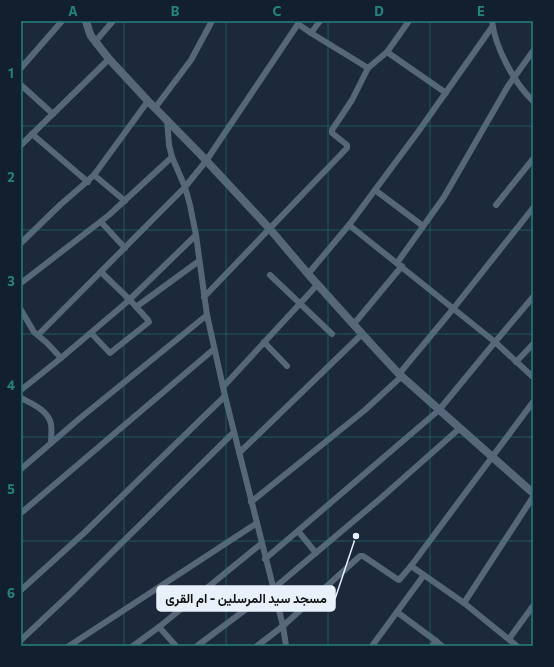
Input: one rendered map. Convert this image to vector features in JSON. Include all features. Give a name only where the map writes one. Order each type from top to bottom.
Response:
[{"type":"street","points":[[21,68],[62,21]]},
{"type":"street","points":[[86,21],[95,42],[109,59],[269,228],[353,325],[401,375],[533,493]]},
{"type":"street","points":[[95,42],[113,21]]},
{"type":"street","points":[[155,108],[192,60],[212,21]]},
{"type":"street","points":[[311,33],[320,21]]},
{"type":"street","points":[[204,297],[347,148],[347,145],[331,131],[352,100],[368,68],[387,52],[409,21]]},
{"type":"street","points":[[38,335],[185,188],[206,161],[296,22],[368,68]]},
{"type":"street","points":[[492,24],[502,54],[514,77],[523,91],[533,102]]},
{"type":"street","points":[[308,274],[350,225],[446,93],[492,24]]},
{"type":"street","points":[[353,325],[399,265],[423,226],[444,197],[503,93],[533,51]]},
{"type":"street","points":[[387,52],[446,93]]},
{"type":"street","points":[[21,145],[109,59]]},
{"type":"street","points":[[21,85],[53,114]]},
{"type":"street","points":[[21,243],[57,208],[88,182],[148,101]]},
{"type":"street","points":[[167,119],[169,145],[172,157],[185,188],[196,235],[206,315],[251,502],[283,626],[286,646]]},
{"type":"street","points":[[32,134],[88,182]]},
{"type":"street","points":[[21,284],[101,222],[172,157]]},
{"type":"street","points":[[496,205],[533,159]]},
{"type":"street","points":[[94,175],[125,201]]},
{"type":"street","points":[[375,190],[423,226]]},
{"type":"street","points":[[251,502],[365,410],[401,375],[533,208]]},
{"type":"street","points":[[101,222],[125,248]]},
{"type":"street","points":[[350,225],[495,342],[533,377]]},
{"type":"street","points":[[21,390],[92,333],[130,300],[196,235]]},
{"type":"street","points":[[136,307],[199,261]]},
{"type":"street","points":[[92,333],[108,352],[111,352],[149,322],[130,300],[101,272]]},
{"type":"street","points":[[270,275],[332,334]]},
{"type":"street","points":[[223,387],[318,284]]},
{"type":"street","points":[[266,559],[439,410],[533,297]]},
{"type":"street","points":[[22,312],[34,332],[61,358]]},
{"type":"street","points":[[21,469],[79,419],[206,315]]},
{"type":"street","points":[[239,453],[362,334]]},
{"type":"street","points":[[264,342],[287,366]]},
{"type":"street","points":[[516,362],[533,344]]},
{"type":"street","points":[[21,513],[214,349]]},
{"type":"street","points":[[21,590],[89,528],[225,396]]},
{"type":"street","points":[[21,398],[40,408],[48,416],[52,429],[51,443]]},
{"type":"street","points":[[257,646],[283,626],[360,556],[363,556],[399,580],[533,402]]},
{"type":"street","points":[[197,646],[273,589],[381,498],[460,428]]},
{"type":"street","points":[[21,640],[72,592],[234,432]]},
{"type":"street","points":[[464,603],[533,497]]},
{"type":"street","points":[[71,646],[257,523]]},
{"type":"street","points":[[298,531],[316,553]]},
{"type":"street","points":[[133,646],[159,627],[262,543]]},
{"type":"street","points":[[411,566],[464,603],[517,646]]},
{"type":"street","points":[[372,646],[424,575]]},
{"type":"street","points":[[508,639],[533,606]]},
{"type":"street","points":[[397,612],[434,643],[442,646]]},
{"type":"street","points":[[159,627],[176,646]]},
{"type":"place","name":"مسجد سيد المرسلين - ام القرى","points":[[356,536]]}]
